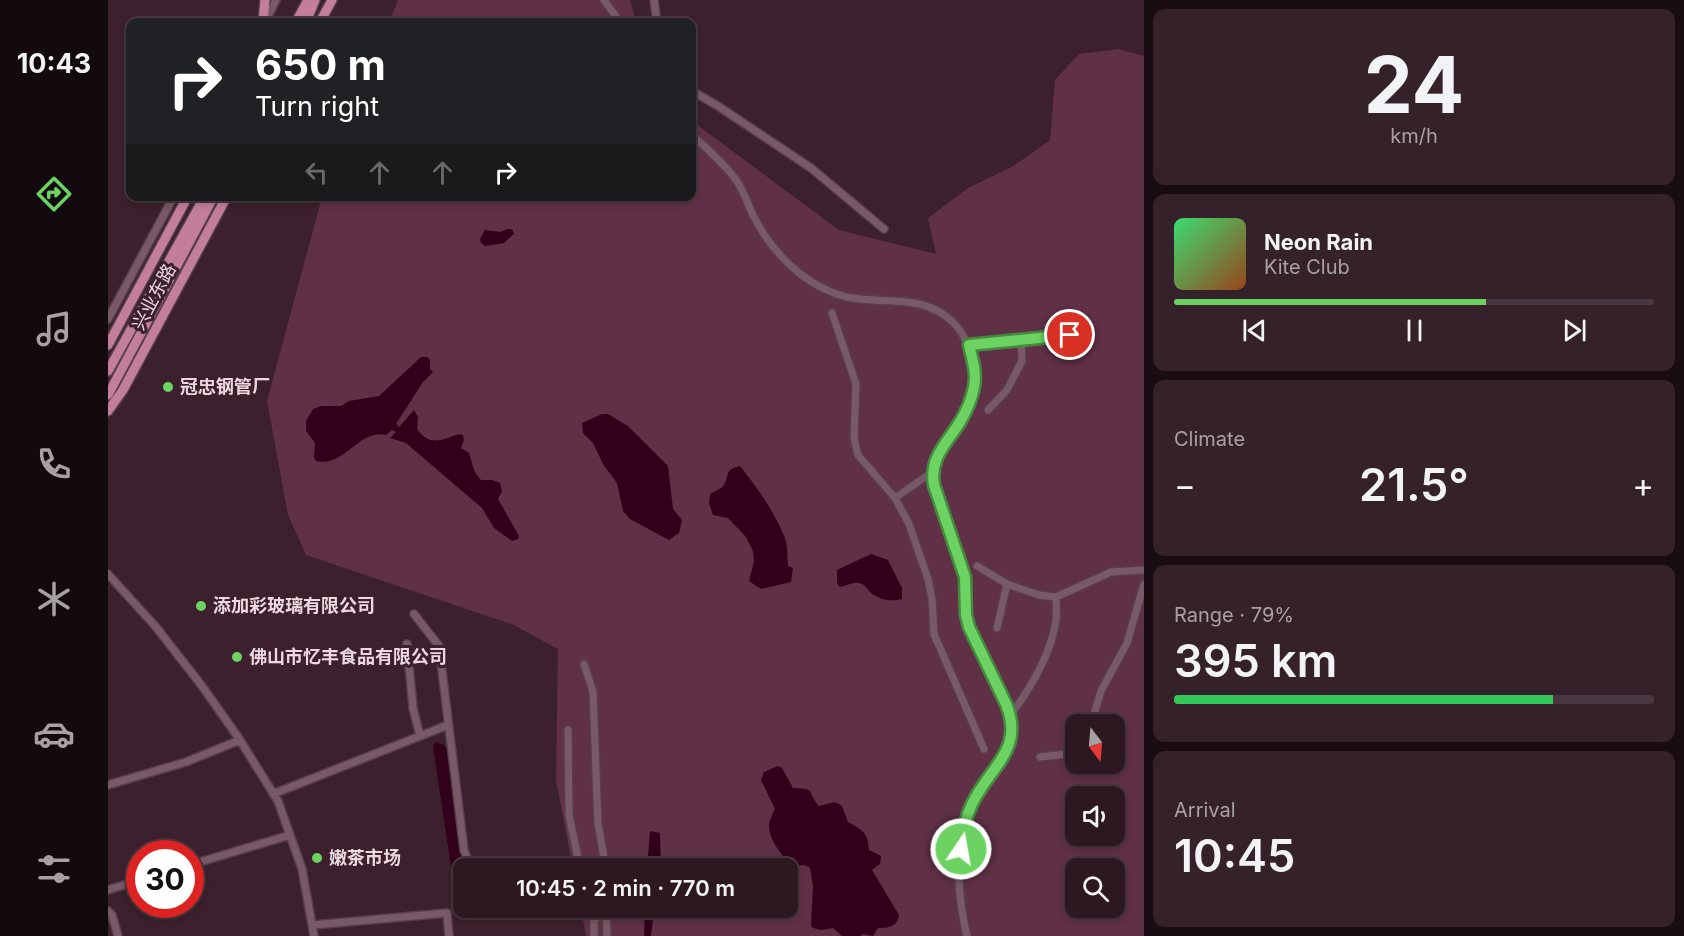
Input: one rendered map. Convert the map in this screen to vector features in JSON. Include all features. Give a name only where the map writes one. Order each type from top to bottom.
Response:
[{"type":"main road","points":[[264,18],[265,0]]},
{"type":"main road","points":[[298,18],[308,0]]},
{"type":"main road","points":[[308,18],[315,0]]},
{"type":"main road","points":[[323,18],[332,0]]},
{"type":"main road","points":[[108,345],[185,201]]},
{"type":"main road","name":"兴业东路","points":[[108,371],[202,201]]},
{"type":"main road","points":[[108,395],[211,201]]},
{"type":"main road","name":"兴业东路","points":[[108,411],[123,390],[224,201]]},
{"type":"street","points":[[266,18],[276,0]]},
{"type":"street","points":[[604,0],[617,18]]},
{"type":"street","points":[[654,0],[656,18]]},
{"type":"street","points":[[696,93],[811,168],[884,229]]},
{"type":"street","points":[[696,139],[737,181],[763,233],[780,256],[801,275],[828,291],[850,298],[907,302],[934,309],[962,330],[969,345],[975,375],[974,387],[960,421],[937,454],[932,473],[965,577],[966,615],[969,627],[1011,714],[1012,728],[1010,743],[999,765],[972,804],[962,836],[960,862],[967,936]]},
{"type":"street","points":[[108,319],[171,201]]},
{"type":"street","points":[[832,313],[856,384],[854,438],[858,455],[895,498],[909,524],[928,579],[932,599],[934,634],[984,749]]},
{"type":"street","points":[[969,345],[1070,335]]},
{"type":"street","points":[[988,410],[1007,390],[1022,361],[1021,339]]},
{"type":"street","points":[[895,498],[932,473]]},
{"type":"street","points":[[976,566],[1007,584],[1039,595],[1056,597],[1111,572],[1144,570]]},
{"type":"street","points":[[108,574],[156,627],[240,740],[273,794],[302,869],[314,936]]},
{"type":"street","points":[[997,628],[1007,584]]},
{"type":"street","points":[[1094,714],[1101,691],[1127,643],[1144,584]]},
{"type":"street","points":[[1011,714],[1024,697],[1052,641],[1056,619],[1056,597]]},
{"type":"street","points":[[414,614],[439,646],[464,850],[467,858]]},
{"type":"street","points":[[407,644],[413,708],[420,736]]},
{"type":"street","points":[[584,664],[593,692],[598,824],[604,858]]},
{"type":"street","points":[[273,794],[448,725]]},
{"type":"street","points":[[568,730],[569,815],[578,858]]},
{"type":"street","points":[[108,785],[186,762],[240,740]]},
{"type":"street","points":[[1040,757],[1065,754]]},
{"type":"street","points":[[204,861],[290,835]]},
{"type":"street","points":[[108,890],[126,884]]},
{"type":"street","points":[[108,911],[112,915],[118,936]]},
{"type":"street","points":[[313,925],[447,913],[449,936]]},
{"type":"street","points":[[594,918],[594,936]]},
{"type":"street","points":[[605,918],[607,936]]},
{"type":"shaded area","points":[[398,0],[630,0],[635,18],[391,18]]},
{"type":"shaded area","points":[[1119,49],[1144,56],[1144,936],[586,936],[583,918],[798,918],[798,858],[571,858],[556,780],[558,649],[514,625],[306,555],[288,515],[267,401],[321,201],[696,201],[696,124],[839,230],[936,254],[928,218],[968,188],[1015,165],[1050,140],[1055,80],[1079,54]]},
{"type":"shaded area","points":[[512,229],[514,234],[504,243],[485,246],[481,243],[480,239],[485,230],[500,232]]},
{"type":"shaded area","points":[[421,357],[427,357],[430,360],[430,369],[433,372],[423,382],[396,424],[399,427],[414,410],[418,417],[417,429],[427,438],[436,440],[463,435],[461,448],[469,453],[478,477],[481,480],[500,483],[502,491],[498,499],[519,536],[518,539],[512,541],[494,528],[482,508],[406,443],[390,438],[396,432],[392,430],[386,435],[376,435],[359,442],[335,459],[326,462],[316,461],[314,458],[315,443],[306,431],[306,421],[313,409],[321,406],[341,406],[349,401],[379,396]]},
{"type":"shaded area","points":[[602,414],[608,414],[628,426],[668,466],[673,509],[682,520],[679,533],[669,540],[630,519],[623,511],[617,483],[603,464],[593,443],[583,433],[582,423]]},
{"type":"shaded area","points":[[740,466],[765,500],[781,528],[786,541],[788,566],[793,568],[791,582],[761,589],[749,581],[754,561],[753,551],[746,537],[728,518],[713,515],[709,503],[710,494],[724,485],[729,471]]},
{"type":"shaded area","points":[[871,554],[888,560],[902,588],[902,599],[881,599],[859,583],[840,587],[837,584],[837,570]]},
{"type":"shaded area","points":[[436,742],[444,745],[449,753],[462,858],[453,858],[453,873],[451,867],[433,746]]},
{"type":"shaded area","points":[[778,766],[782,768],[793,788],[809,790],[819,806],[835,802],[842,806],[848,822],[864,833],[868,840],[869,850],[881,856],[880,864],[872,870],[899,915],[895,924],[878,928],[873,936],[863,934],[861,936],[842,936],[833,928],[821,930],[811,926],[813,886],[810,868],[805,865],[798,866],[798,858],[786,858],[771,836],[769,822],[775,809],[761,780],[764,772]]},
{"type":"shaded area","points":[[650,831],[660,833],[661,858],[648,858]]},
{"type":"shaded area","points":[[645,918],[654,918],[651,936],[644,936]]},
{"type":"place","name":"冠忠钢管厂","points":[[168,387]]},
{"type":"place","name":"添加彩玻璃有限公司","points":[[201,606]]},
{"type":"place","name":"佛山市忆丰食品有限公司","points":[[237,657]]},
{"type":"place","name":"嫩茶市场","points":[[317,858]]},
{"type":"route","points":[[961,849],[962,836],[972,804],[999,765],[1010,743],[1011,714],[969,627],[966,615],[965,577],[932,473],[937,454],[960,421],[970,401],[975,375],[969,345],[1070,335]]}]
